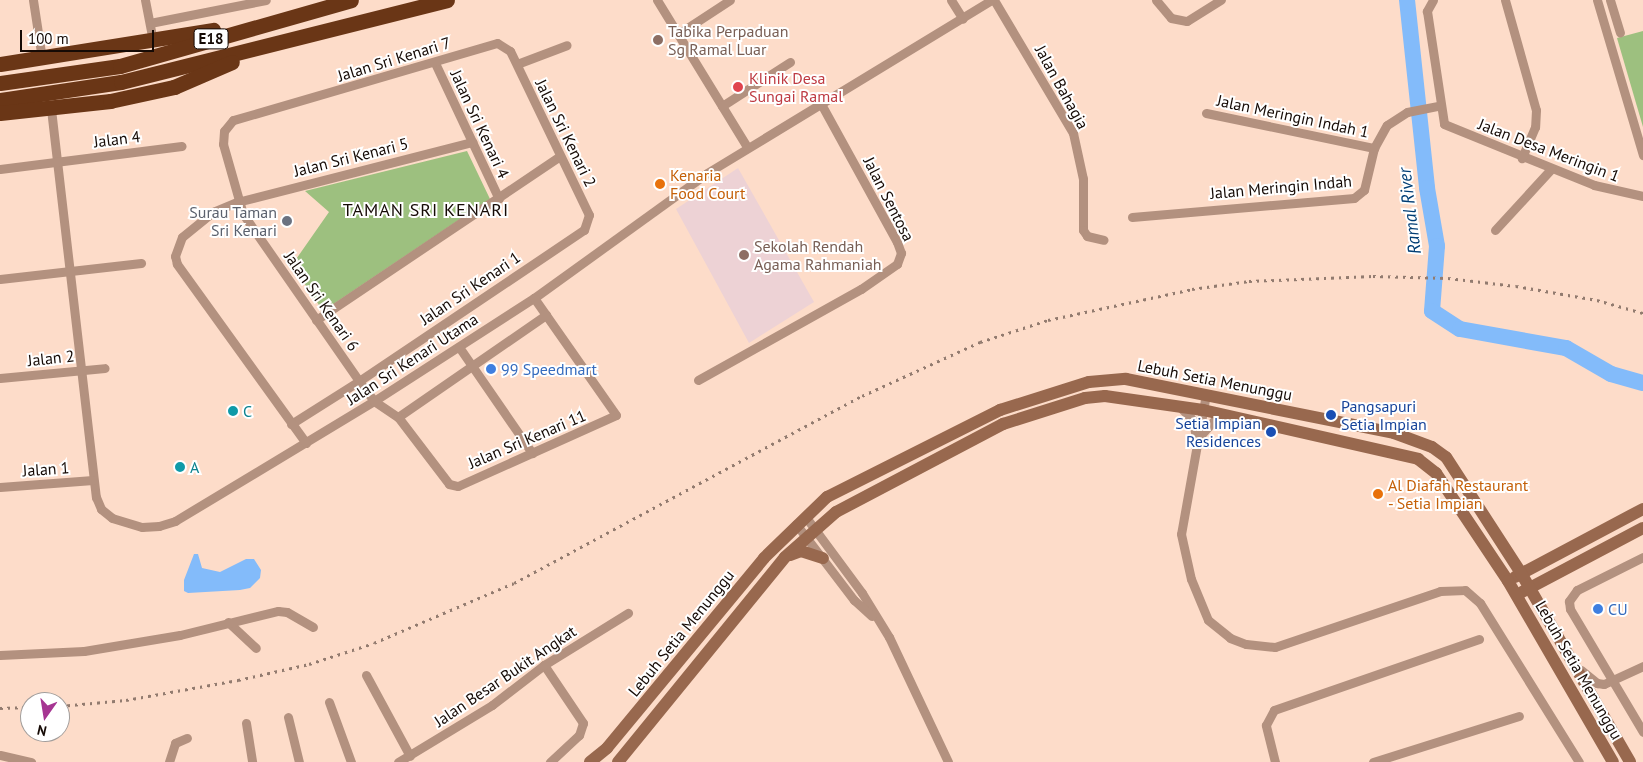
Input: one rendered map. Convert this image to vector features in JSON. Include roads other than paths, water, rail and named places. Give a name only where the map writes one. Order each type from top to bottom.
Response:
[{"type":"highway","name":"E18","points":[[0,83],[120,66],[351,0]]},
{"type":"highway","name":"E18","points":[[0,100],[121,82],[263,48],[447,0]]},
{"type":"highway","points":[[0,64],[153,41],[302,13]]},
{"type":"highway","points":[[0,113],[51,110],[110,101],[174,87],[263,48]]},
{"type":"street","points":[[33,0],[42,59]]},
{"type":"street","points":[[145,0],[153,41]]},
{"type":"street","points":[[150,23],[266,0]]},
{"type":"street","points":[[657,0],[747,147]]},
{"type":"street","points":[[678,34],[730,0]]},
{"type":"street","points":[[951,0],[963,19]]},
{"type":"street","name":"Jalan Sri Kenari Utama","points":[[51,110],[93,480],[102,509],[112,518],[142,527],[159,526],[175,521],[306,444],[534,298],[747,147],[993,0]]},
{"type":"street","name":"Jalan Bahagia","points":[[993,0],[1073,133],[1084,180],[1083,230],[1086,236],[1104,240]]},
{"type":"street","points":[[1156,0],[1171,18],[1178,21],[1194,19],[1221,0]]},
{"type":"street","points":[[1433,0],[1427,11],[1439,106]]},
{"type":"street","points":[[1505,0],[1536,110],[1535,128],[1522,158]]},
{"type":"street","points":[[1596,0],[1643,156]]},
{"type":"street","points":[[1610,0],[1620,32]]},
{"type":"street","name":"Jalan Sri Kenari 7","points":[[224,131],[233,120],[435,63],[497,43],[510,51],[517,64]]},
{"type":"street","points":[[517,64],[567,45]]},
{"type":"street","points":[[722,106],[790,62]]},
{"type":"street","name":"Jalan Sri Kenari 4","points":[[435,63],[498,198]]},
{"type":"street","name":"Jalan Sri Kenari 2","points":[[517,64],[589,215]]},
{"type":"street","name":"Jalan Sentosa","points":[[698,380],[861,288],[896,264],[900,253],[897,242],[821,104]]},
{"type":"street","name":"Jalan Meringin Indah","points":[[1132,217],[1354,198],[1364,190],[1374,148],[1387,125],[1407,112],[1439,106]]},
{"type":"street","name":"Jalan Desa Meringin 1","points":[[1439,106],[1446,126],[1522,158],[1604,189],[1643,196]]},
{"type":"street","name":"Jalan Meringin Indah 1","points":[[1206,113],[1374,148]]},
{"type":"street","name":"Jalan Sri Kenari 6","points":[[224,131],[223,144],[237,202],[316,320],[374,401]]},
{"type":"street","name":"Jalan Sri Kenari 5","points":[[291,424],[177,264],[175,256],[182,237],[213,212],[237,202],[472,142]]},
{"type":"street","name":"Jalan 4","points":[[0,170],[182,146]]},
{"type":"street","points":[[316,320],[560,156]]},
{"type":"street","points":[[1495,230],[1551,169]]},
{"type":"street","name":"Jalan Sri Kenari 1","points":[[291,424],[359,381],[584,230],[589,215]]},
{"type":"street","points":[[0,279],[141,263]]},
{"type":"street","points":[[374,401],[398,416],[546,315],[534,298]]},
{"type":"street","name":"Jalan Sri Kenari 11","points":[[398,416],[448,484],[458,486],[616,415],[546,315]]},
{"type":"street","points":[[459,347],[532,453]]},
{"type":"street","name":"Jalan 2","points":[[0,378],[105,368]]},
{"type":"street","name":"Lebuh Setia Menunggu","points":[[590,762],[607,748],[764,558],[800,520],[827,497],[1000,410],[1070,387],[1126,379],[1394,433],[1432,447],[1456,469],[1529,588],[1630,762]]},
{"type":"street","points":[[1206,394],[1184,507],[1181,545],[1201,609],[1218,630],[1246,644],[1275,647],[1440,591],[1465,590],[1480,604],[1579,762]]},
{"type":"street","name":"Lebuh Setia Menunggu","points":[[618,762],[786,557],[836,512],[865,495],[1003,424],[1085,398],[1105,396],[1228,415],[1418,459],[1436,473],[1508,581],[1613,762]]},
{"type":"street","points":[[1178,406],[1192,419],[1197,442]]},
{"type":"street","points":[[1197,442],[1216,418],[1228,415]]},
{"type":"street","points":[[291,424],[306,444]]},
{"type":"street","name":"Jalan 1","points":[[0,487],[93,480]]},
{"type":"street","points":[[1508,581],[1643,509]]},
{"type":"street","points":[[800,520],[862,593],[879,623],[948,762]]},
{"type":"street","points":[[1517,595],[1643,528]]},
{"type":"street","points":[[811,534],[823,558],[854,600],[879,623]]},
{"type":"street","points":[[786,557],[801,551],[823,558]]},
{"type":"street","points":[[1643,557],[1577,590],[1569,601],[1570,609],[1643,732]]},
{"type":"street","points":[[0,655],[84,651],[180,635],[278,611],[286,612],[313,627]]},
{"type":"street","name":"Jalan Besar Bukit Angkat","points":[[398,762],[492,705],[544,665],[628,613]]},
{"type":"street","points":[[228,622],[256,648]]},
{"type":"street","points":[[1276,762],[1266,732],[1268,716],[1274,710],[1480,639]]},
{"type":"street","points":[[1570,659],[1596,684],[1614,681],[1643,666]]},
{"type":"street","points":[[544,665],[583,723],[579,735],[550,762]]},
{"type":"street","points":[[366,675],[410,756]]},
{"type":"street","points":[[329,702],[351,762]]},
{"type":"street","points":[[1373,762],[1519,716]]},
{"type":"street","points":[[288,717],[299,762]]},
{"type":"street","points":[[246,723],[252,762]]},
{"type":"street","points":[[169,762],[174,743],[187,738]]},
{"type":"street","points":[[0,754],[31,762]]},
{"type":"water","points":[[194,554],[198,554],[202,568],[220,572],[246,559],[254,559],[261,570],[260,578],[250,588],[188,593],[184,591],[184,580]]},
{"type":"waterway","name":"Ramal River","points":[[1407,0],[1427,188],[1437,246],[1432,311],[1460,329],[1566,348],[1611,374],[1643,383]]},
{"type":"railway","points":[[70,705],[126,700],[238,680],[309,664],[374,643],[514,583],[862,396],[980,342],[1048,320],[1192,289],[1249,281],[1373,276],[1448,278],[1516,286],[1597,300],[1643,313]]},
{"type":"railway","points":[[0,708],[20,707]]},
{"type":"place","name":"Tabika Perpaduan Sg Ramal Luar","points":[[658,40]]},
{"type":"place","name":"Klinik Desa Sungai Ramal","points":[[738,87]]},
{"type":"place","name":"Kenaria Food Court","points":[[660,184]]},
{"type":"place","name":"Surau Taman Sri Kenari","points":[[287,221]]},
{"type":"place","name":"Sekolah Rendah Agama Rahmaniah","points":[[744,255]]},
{"type":"place","name":"99 Speedmart","points":[[491,369]]},
{"type":"place","name":"C","points":[[233,411]]},
{"type":"place","name":"Pangsapuri Setia Impian","points":[[1331,415]]},
{"type":"place","name":"Setia Impian Residences","points":[[1271,432]]},
{"type":"place","name":"A","points":[[180,467]]},
{"type":"place","name":"Al Diafah Restaurant - Setia Impian","points":[[1378,494]]},
{"type":"place","name":"CU","points":[[1598,609]]},
{"type":"district","name":"TAMAN SRI KENARI","points":[[426,210]]}]
